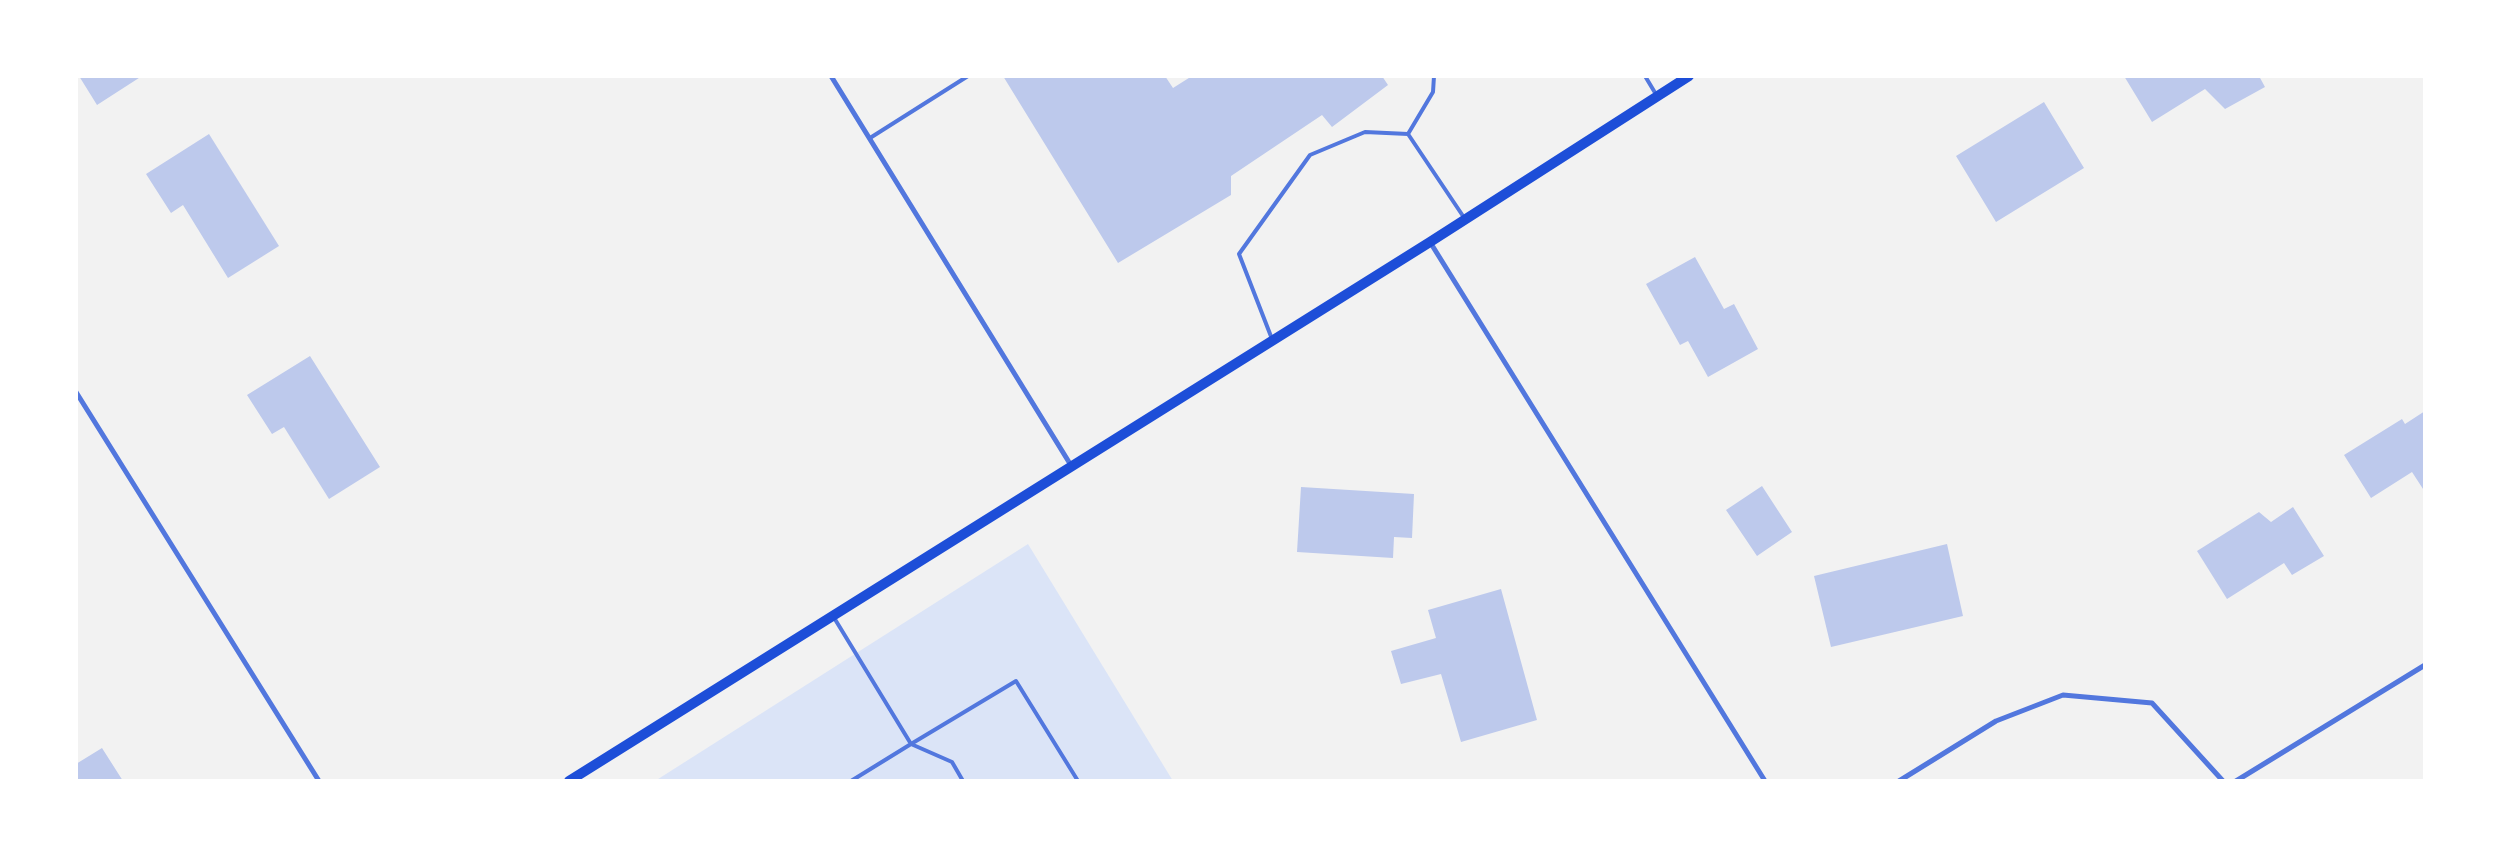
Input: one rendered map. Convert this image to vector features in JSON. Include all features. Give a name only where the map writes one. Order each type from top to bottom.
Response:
[{"type":"main road","points":[[569,781],[1273,341],[1689,76]]},
{"type":"street","points":[[831,76],[1072,467]]},
{"type":"street","points":[[1430,242],[1765,781]]},
{"type":"street","points":[[76,392],[319,781]]},
{"type":"street","points":[[2236,781],[2425,665]]},
{"type":"street","points":[[1900,781],[1996,721],[2063,695],[2152,703],[2223,781]]},
{"type":"lane","points":[[870,138],[968,76]]},
{"type":"lane","points":[[1408,134],[1433,92],[1434,76]]},
{"type":"lane","points":[[1645,76],[1657,96]]},
{"type":"lane","points":[[1273,341],[1239,254],[1310,155],[1365,132],[1408,134]]},
{"type":"lane","points":[[1408,134],[1465,220]]},
{"type":"lane","points":[[833,616],[911,744],[952,762],[963,781]]},
{"type":"lane","points":[[851,781],[1016,681],[1078,781]]},
{"type":"shaded area","points":[[1028,544],[1173,781],[655,781]]},
{"type":"building","points":[[79,76],[142,76],[97,105]]},
{"type":"building","points":[[1003,76],[1165,76],[1173,88],[1192,76],[1382,76],[1388,85],[1332,127],[1322,115],[1231,176],[1231,195],[1118,263]]},
{"type":"building","points":[[2124,76],[2259,76],[2265,87],[2225,109],[2205,89],[2152,122]]},
{"type":"building","points":[[2044,102],[2084,168],[1996,222],[1956,156]]},
{"type":"building","points":[[209,134],[279,246],[228,278],[183,205],[171,213],[146,174]]},
{"type":"building","points":[[1695,257],[1724,309],[1734,304],[1758,349],[1708,377],[1688,341],[1680,345],[1646,284]]},
{"type":"building","points":[[310,356],[380,467],[329,499],[284,427],[272,434],[247,395]]},
{"type":"building","points":[[2425,411],[2425,492],[2412,472],[2371,498],[2344,455],[2402,419],[2405,424]]},
{"type":"building","points":[[1762,486],[1792,532],[1757,556],[1726,510]]},
{"type":"building","points":[[1301,487],[1414,494],[1412,538],[1394,537],[1393,558],[1297,552]]},
{"type":"building","points":[[2293,507],[2324,556],[2292,575],[2284,563],[2227,599],[2197,551],[2259,512],[2271,522]]},
{"type":"building","points":[[1947,544],[1963,616],[1831,647],[1814,576]]},
{"type":"building","points":[[1501,589],[1537,720],[1461,742],[1441,674],[1401,684],[1391,651],[1436,638],[1428,610]]},
{"type":"building","points":[[102,748],[123,781],[76,781],[76,764]]}]
